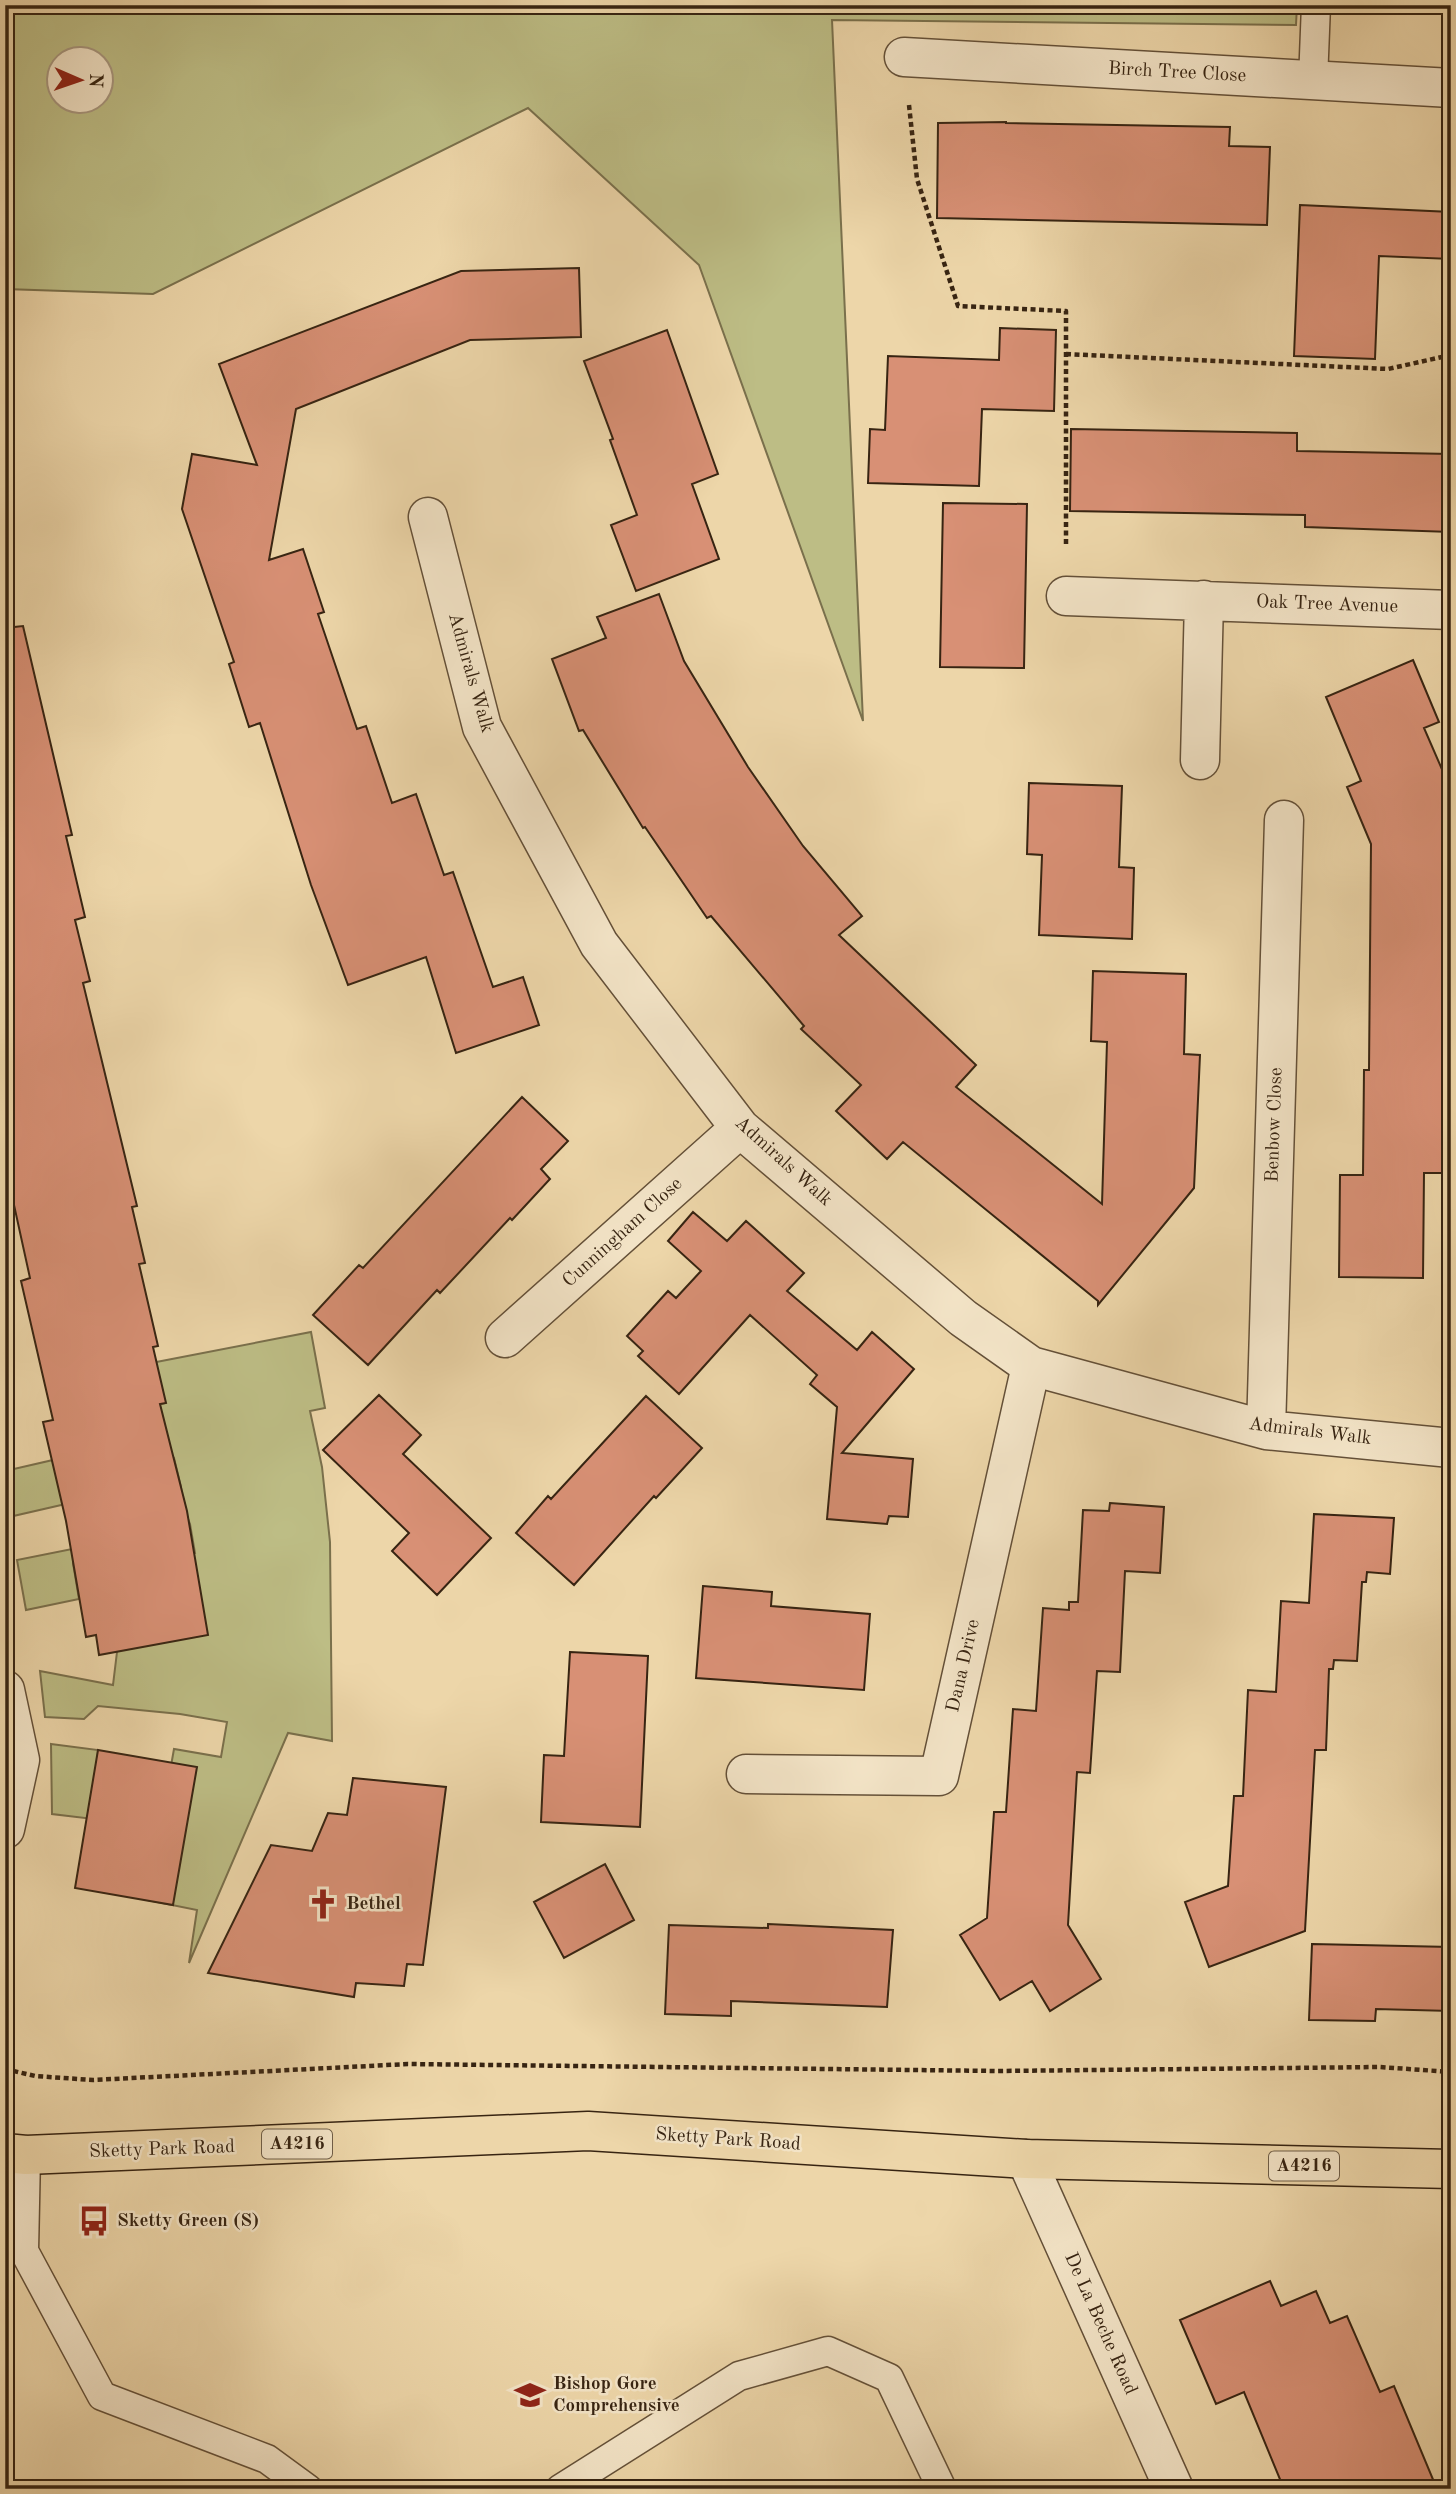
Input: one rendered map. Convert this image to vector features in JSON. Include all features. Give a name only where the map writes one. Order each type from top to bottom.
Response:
[{"type":"main road","name":"Sketty Park Road","points":[[16,2154],[588,2131],[1026,2159],[1451,2169]]},
{"type":"street","name":"Birch Tree Close","points":[[904,57],[1451,88]]},
{"type":"street","name":"Admirals Walk","points":[[428,517],[482,727],[599,944],[740,1128],[963,1318],[1031,1366],[1266,1430],[1451,1448]]},
{"type":"street","name":"Oak Tree Avenue","points":[[1066,596],[1451,610]]},
{"type":"street","points":[[1199,760],[1204,600]]},
{"type":"street","name":"Benbow Close","points":[[1266,1430],[1283,820]]},
{"type":"street","name":"Cunningham Close","points":[[505,1338],[740,1128]]},
{"type":"street","name":"Dana Drive","points":[[746,1774],[939,1776],[1031,1366]]},
{"type":"street","points":[[5,1690],[20,1760],[5,1829]]},
{"type":"street","name":"De La Beche Road","points":[[1026,2159],[1174,2489]]},
{"type":"lane","points":[[1313,81],[1316,5]]},
{"type":"lane","points":[[16,2154],[24,2251],[102,2396],[267,2459],[308,2489]]},
{"type":"lane","points":[[560,2489],[739,2376],[828,2351],[890,2378],[942,2489]]},
{"type":"path","points":[[904,57],[917,178],[958,306],[1066,311],[1066,596]]},
{"type":"path","points":[[1066,354],[1388,369],[1451,355]]},
{"type":"path","points":[[5,2069],[35,2076],[93,2080],[408,2064],[998,2071],[1380,2067],[1451,2072]]},
{"type":"green space","points":[[5,5],[1297,5],[1296,25],[832,20],[863,721],[699,265],[528,108],[153,294],[5,289]]},
{"type":"green space","points":[[311,1332],[325,1408],[310,1411],[322,1467],[330,1542],[332,1741],[288,1733],[189,1963],[197,1910],[147,1900],[174,1749],[221,1757],[227,1722],[180,1714],[98,1706],[84,1719],[45,1717],[40,1671],[113,1685],[117,1652],[160,1560],[195,1553],[174,1458],[132,1411],[165,1403],[146,1364]]},
{"type":"green space","points":[[53,1460],[70,1503],[9,1517],[5,1501],[5,1471]]},
{"type":"green space","points":[[77,1548],[73,1563],[79,1599],[26,1610],[17,1560]]},
{"type":"green space","points":[[51,1744],[98,1750],[93,1819],[52,1814]]},
{"type":"building","points":[[938,123],[1230,127],[1229,146],[1270,147],[1267,225],[937,218]]},
{"type":"building","points":[[1300,205],[1451,212],[1451,259],[1379,256],[1375,359],[1294,356]]},
{"type":"building","points":[[579,268],[581,337],[470,340],[296,409],[269,560],[303,549],[324,612],[318,614],[357,729],[366,726],[392,803],[416,794],[444,875],[453,872],[493,987],[523,977],[539,1025],[456,1053],[426,957],[348,985],[311,885],[260,723],[249,727],[229,664],[234,662],[182,509],[192,454],[257,465],[219,364],[461,271]]},
{"type":"building","points":[[1000,328],[1056,330],[1054,411],[982,409],[979,486],[868,483],[870,429],[885,430],[888,356],[999,360]]},
{"type":"building","points":[[667,330],[718,474],[692,484],[719,559],[636,591],[611,525],[637,515],[584,361]]},
{"type":"building","points":[[1071,429],[1297,433],[1297,451],[1451,454],[1451,532],[1305,527],[1305,515],[1070,511]]},
{"type":"building","points":[[943,503],[1027,504],[1024,668],[940,667]]},
{"type":"building","points":[[659,594],[684,661],[748,767],[803,846],[862,916],[839,935],[976,1065],[956,1087],[1102,1204],[1107,1042],[1091,1041],[1093,971],[1186,974],[1184,1054],[1200,1055],[1194,1188],[1098,1305],[1098,1301],[903,1142],[887,1159],[836,1111],[861,1085],[801,1029],[804,1026],[711,916],[707,918],[645,827],[643,828],[583,730],[579,731],[552,659],[606,638],[597,617]]},
{"type":"building","points":[[23,626],[72,835],[66,836],[85,917],[75,920],[90,981],[83,983],[137,1206],[132,1207],[145,1263],[139,1264],[158,1346],[153,1347],[166,1403],[160,1404],[187,1511],[208,1635],[99,1655],[96,1635],[86,1637],[66,1521],[43,1422],[53,1420],[21,1281],[30,1278],[5,1164],[5,628]]},
{"type":"building","points":[[1413,660],[1439,722],[1424,728],[1451,790],[1451,1068],[1447,1067],[1445,1173],[1424,1173],[1423,1278],[1339,1277],[1340,1175],[1363,1175],[1364,1070],[1369,1070],[1371,844],[1347,787],[1361,781],[1326,697]]},
{"type":"building","points":[[1029,783],[1122,786],[1119,867],[1134,868],[1132,939],[1039,935],[1042,855],[1027,854]]},
{"type":"building","points":[[522,1097],[568,1141],[541,1169],[550,1179],[440,1293],[437,1290],[368,1365],[313,1315],[359,1265],[363,1268]]},
{"type":"building","points":[[693,1212],[727,1241],[746,1221],[804,1273],[787,1291],[857,1350],[872,1332],[914,1369],[842,1453],[913,1459],[908,1517],[889,1516],[887,1524],[827,1519],[837,1407],[810,1384],[817,1375],[750,1315],[679,1394],[638,1356],[643,1351],[627,1336],[668,1291],[676,1298],[701,1271],[668,1241]]},
{"type":"building","points":[[379,1395],[421,1435],[403,1454],[491,1538],[437,1595],[392,1551],[409,1533],[323,1450]]},
{"type":"building","points":[[646,1396],[702,1448],[656,1498],[654,1496],[574,1585],[516,1533],[548,1496],[551,1499]]},
{"type":"building","points":[[1110,1503],[1164,1507],[1160,1573],[1125,1571],[1120,1672],[1097,1671],[1090,1773],[1077,1772],[1068,1925],[1101,1979],[1050,2011],[1032,1981],[1000,2000],[960,1935],[987,1918],[994,1812],[1006,1812],[1013,1709],[1036,1711],[1043,1608],[1069,1610],[1069,1602],[1078,1602],[1083,1510],[1109,1511]]},
{"type":"building","points":[[1314,1514],[1394,1518],[1390,1574],[1367,1572],[1366,1582],[1362,1582],[1357,1661],[1334,1660],[1333,1669],[1329,1669],[1326,1750],[1315,1750],[1305,1931],[1209,1967],[1185,1902],[1228,1886],[1234,1796],[1243,1796],[1248,1690],[1276,1692],[1281,1601],[1309,1603]]},
{"type":"building","points":[[703,1586],[772,1592],[771,1606],[870,1614],[864,1690],[696,1678]]},
{"type":"building","points":[[570,1652],[648,1656],[640,1827],[541,1822],[544,1755],[564,1756]]},
{"type":"building","points":[[98,1750],[197,1767],[173,1905],[75,1888]]},
{"type":"building","points":[[353,1778],[446,1787],[423,1965],[407,1964],[404,1986],[356,1983],[354,1997],[208,1973],[271,1845],[312,1851],[328,1813],[347,1815]]},
{"type":"building","points":[[605,1864],[634,1920],[564,1958],[534,1902]]},
{"type":"building","points":[[768,1924],[893,1930],[887,2007],[731,2001],[731,2016],[665,2014],[669,1925],[768,1928]]},
{"type":"building","points":[[1312,1944],[1451,1947],[1451,2011],[1376,2009],[1375,2021],[1309,2020]]},
{"type":"building","points":[[1270,2281],[1281,2306],[1316,2291],[1330,2323],[1347,2316],[1380,2392],[1394,2386],[1437,2489],[1284,2489],[1244,2392],[1216,2404],[1180,2320]]},
{"type":"place","name":"Bethel","points":[[323,1904]]},
{"type":"place","name":"Sketty Green (S)","points":[[94,2221]]},
{"type":"place","name":"Bishop Gore Comprehensive","points":[[530,2395]]}]
